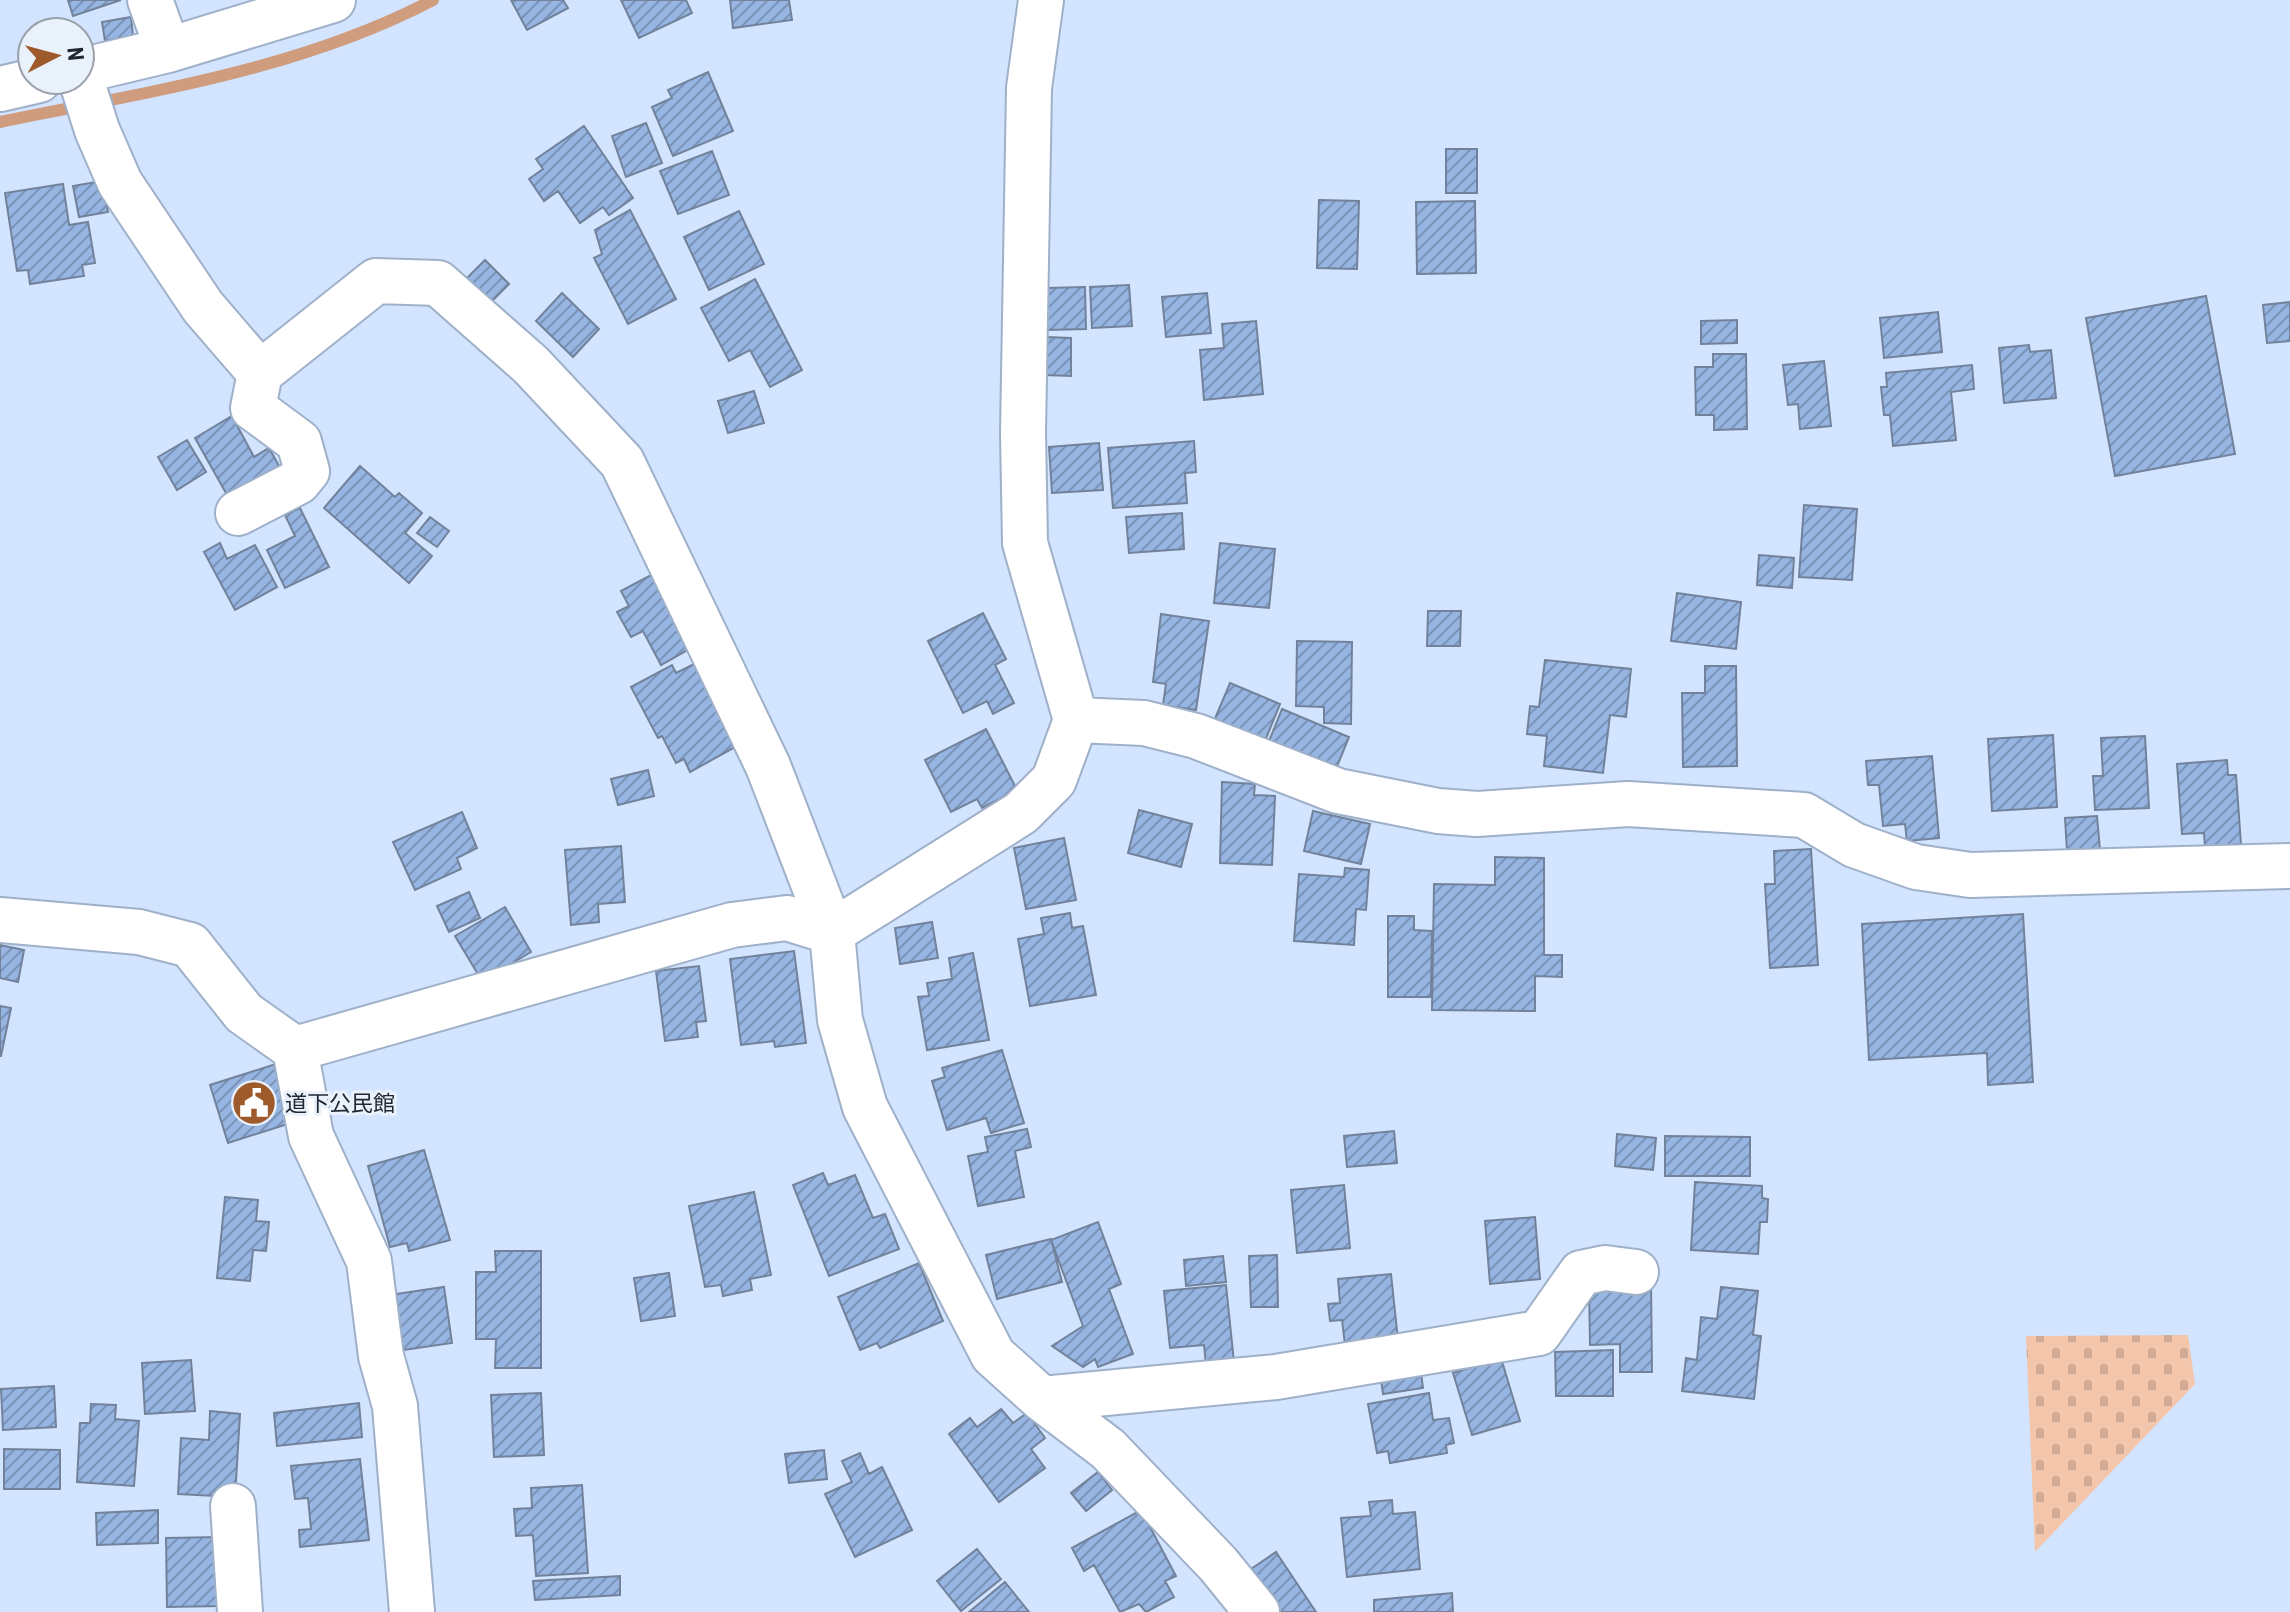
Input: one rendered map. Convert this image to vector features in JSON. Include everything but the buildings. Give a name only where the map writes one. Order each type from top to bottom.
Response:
[{"type":"street","points":[[150,0],[168,50]]},
{"type":"street","points":[[96,69],[333,0]]},
{"type":"street","points":[[295,1049],[732,925],[787,918],[832,932],[1021,813],[1054,780],[1076,720],[1025,543],[1023,433],[1029,88],[1041,0]]},
{"type":"street","points":[[87,96],[97,130],[120,183],[203,307],[260,373]]},
{"type":"street","points":[[238,513],[298,482],[307,471],[299,442],[253,408],[260,373],[376,281],[438,283],[531,365],[622,462],[768,766],[832,932],[840,1020],[865,1107],[993,1355],[1042,1399],[1108,1449],[1218,1564],[1257,1612]]},
{"type":"street","points":[[1076,720],[1144,723],[1196,736],[1338,791],[1438,811],[1477,814],[1628,804],[1804,815],[1854,845],[1903,863],[1970,875],[2290,866]]},
{"type":"street","points":[[0,920],[139,932],[190,945],[244,1013],[295,1049],[311,1136],[369,1261],[381,1356],[395,1406],[412,1612]]},
{"type":"street","points":[[1042,1399],[1276,1377],[1539,1333],[1581,1273],[1605,1268],[1636,1272]]},
{"type":"street","points":[[233,1506],[240,1612]]},
{"type":"green space","points":[[2188,1335],[2195,1384],[2035,1552],[2026,1336]]},
{"type":"waterway","points":[[0,122],[166,89],[276,61],[382,24],[433,0]]},
{"type":"place","name":"道下公民館","points":[[254,1103]]}]
